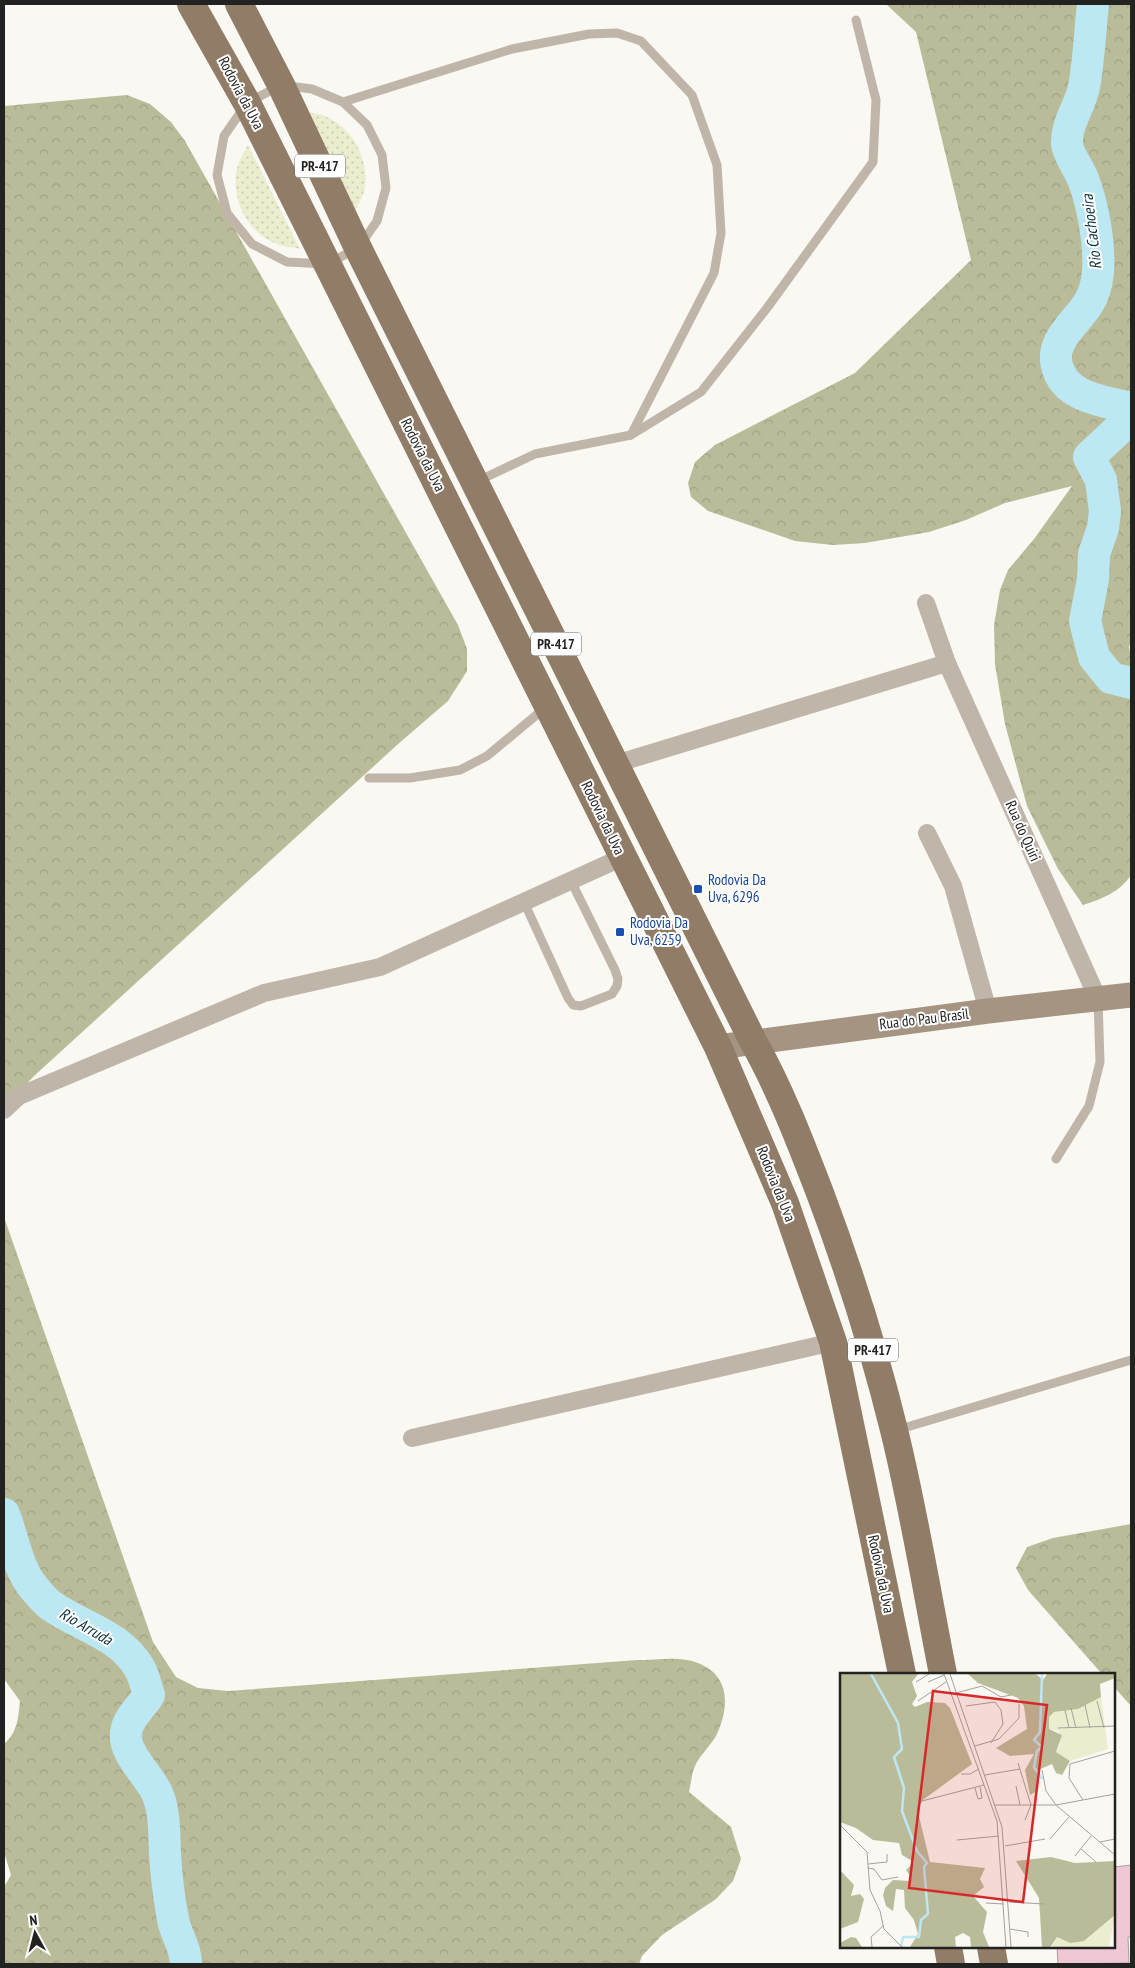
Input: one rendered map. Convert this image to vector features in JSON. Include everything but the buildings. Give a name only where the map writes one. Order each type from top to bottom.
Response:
[{"type":"main road","name":"Rodovia da Uva","points":[[191,4],[247,103],[718,1047],[785,1203],[833,1342],[902,1673]]},
{"type":"main road","name":"PR-417","points":[[239,4],[281,85],[358,248],[753,1041],[769,1069],[801,1142],[841,1249],[877,1365],[909,1494],[943,1673]]},
{"type":"main road","points":[[948,1948],[951,1964]]},
{"type":"main road","points":[[991,1948],[994,1964]]},
{"type":"street","name":"Rua do Quiri","points":[[926,603],[947,662],[1098,998]]},
{"type":"street","points":[[615,764],[947,662]]},
{"type":"street","points":[[927,833],[953,886],[988,1010]]},
{"type":"street","points":[[4,1110],[19,1096],[264,993],[380,967],[623,857]]},
{"type":"street","name":"Rua do Pau Brasil","points":[[718,1047],[988,1010],[1131,995]]},
{"type":"street","points":[[412,1438],[833,1342]]},
{"type":"lane","points":[[475,482],[535,454],[632,435],[702,392],[768,308],[873,162],[876,100],[856,20]]},
{"type":"lane","points":[[343,102],[512,49],[589,34],[607,33],[617,33],[641,41],[692,96],[717,165],[721,233],[714,273],[632,435]]},
{"type":"lane","points":[[281,85],[312,89],[343,102],[367,125],[382,154],[386,188],[378,220],[358,248],[327,264],[287,262],[252,244],[227,214],[217,175],[224,136],[247,103],[281,85]]},
{"type":"lane","points":[[369,778],[410,778],[460,770],[487,756],[548,706]]},
{"type":"lane","points":[[524,902],[568,998],[573,1005],[581,1006],[612,994],[617,986],[618,979],[615,970],[571,881]]},
{"type":"lane","points":[[1056,1159],[1089,1106],[1100,1062],[1098,998]]},
{"type":"lane","points":[[894,1430],[1131,1360]]},
{"type":"green space","points":[[886,4],[1131,4],[1131,644],[1129,646],[1131,659],[1131,875],[1122,886],[1110,894],[1083,905],[1058,869],[1027,806],[1005,724],[995,664],[994,625],[1000,590],[1008,570],[1034,539],[1072,486],[1005,503],[966,520],[929,532],[865,543],[833,545],[795,541],[708,511],[691,497],[688,483],[695,462],[715,445],[855,373],[971,260],[916,32]]},
{"type":"green space","points":[[127,95],[150,104],[171,122],[185,141],[458,625],[467,649],[467,671],[448,701],[397,745],[34,1076],[4,1108],[4,106]]},
{"type":"green space","points":[[302,111],[322,115],[335,121],[352,137],[358,147],[365,169],[366,181],[363,195],[354,213]]},
{"type":"green space","points":[[248,145],[300,249],[280,245],[266,239],[249,223],[243,212],[238,201],[236,177],[239,162]]},
{"type":"green space","points":[[4,1217],[153,1642],[176,1677],[198,1688],[228,1691],[637,1660],[675,1659],[701,1664],[711,1670],[723,1688],[725,1698],[724,1710],[717,1734],[695,1765],[689,1792],[731,1827],[741,1859],[733,1881],[716,1899],[662,1935],[642,1956],[639,1964],[4,1964],[4,1887],[11,1875],[4,1852],[4,1744],[15,1730],[20,1701],[4,1679]]},
{"type":"green space","points":[[1131,1524],[1131,1706],[1115,1688],[1115,1673],[1101,1673],[1028,1590],[1016,1568],[1027,1547],[1053,1538]]},
{"type":"waterway","name":"Rio Cachoeira","points":[[1093,4],[1084,87],[1071,122],[1067,144],[1069,153],[1083,179],[1090,201],[1097,237],[1098,272],[1095,289],[1090,300],[1065,333],[1057,348],[1056,357],[1061,377],[1077,392],[1098,400],[1131,408]]},
{"type":"waterway","name":"Rio Cachoeira","points":[[1131,422],[1120,428],[1089,457],[1101,480],[1105,511],[1103,528],[1094,554],[1093,579],[1085,621],[1094,657],[1111,678],[1131,683]]},
{"type":"waterway","name":"Rio Arruda","points":[[4,1514],[24,1572],[28,1581],[38,1593],[50,1605],[62,1613],[99,1632],[122,1647],[132,1657],[143,1675],[149,1695],[129,1722],[126,1741],[132,1756],[153,1786],[160,1800],[164,1822],[166,1870],[171,1908],[174,1924],[185,1953],[186,1964]]},
{"type":"place","name":"Rodovia Da Uva, 6296","points":[[698,889]]},
{"type":"place","name":"Rodovia Da Uva, 6259","points":[[620,932]]}]
